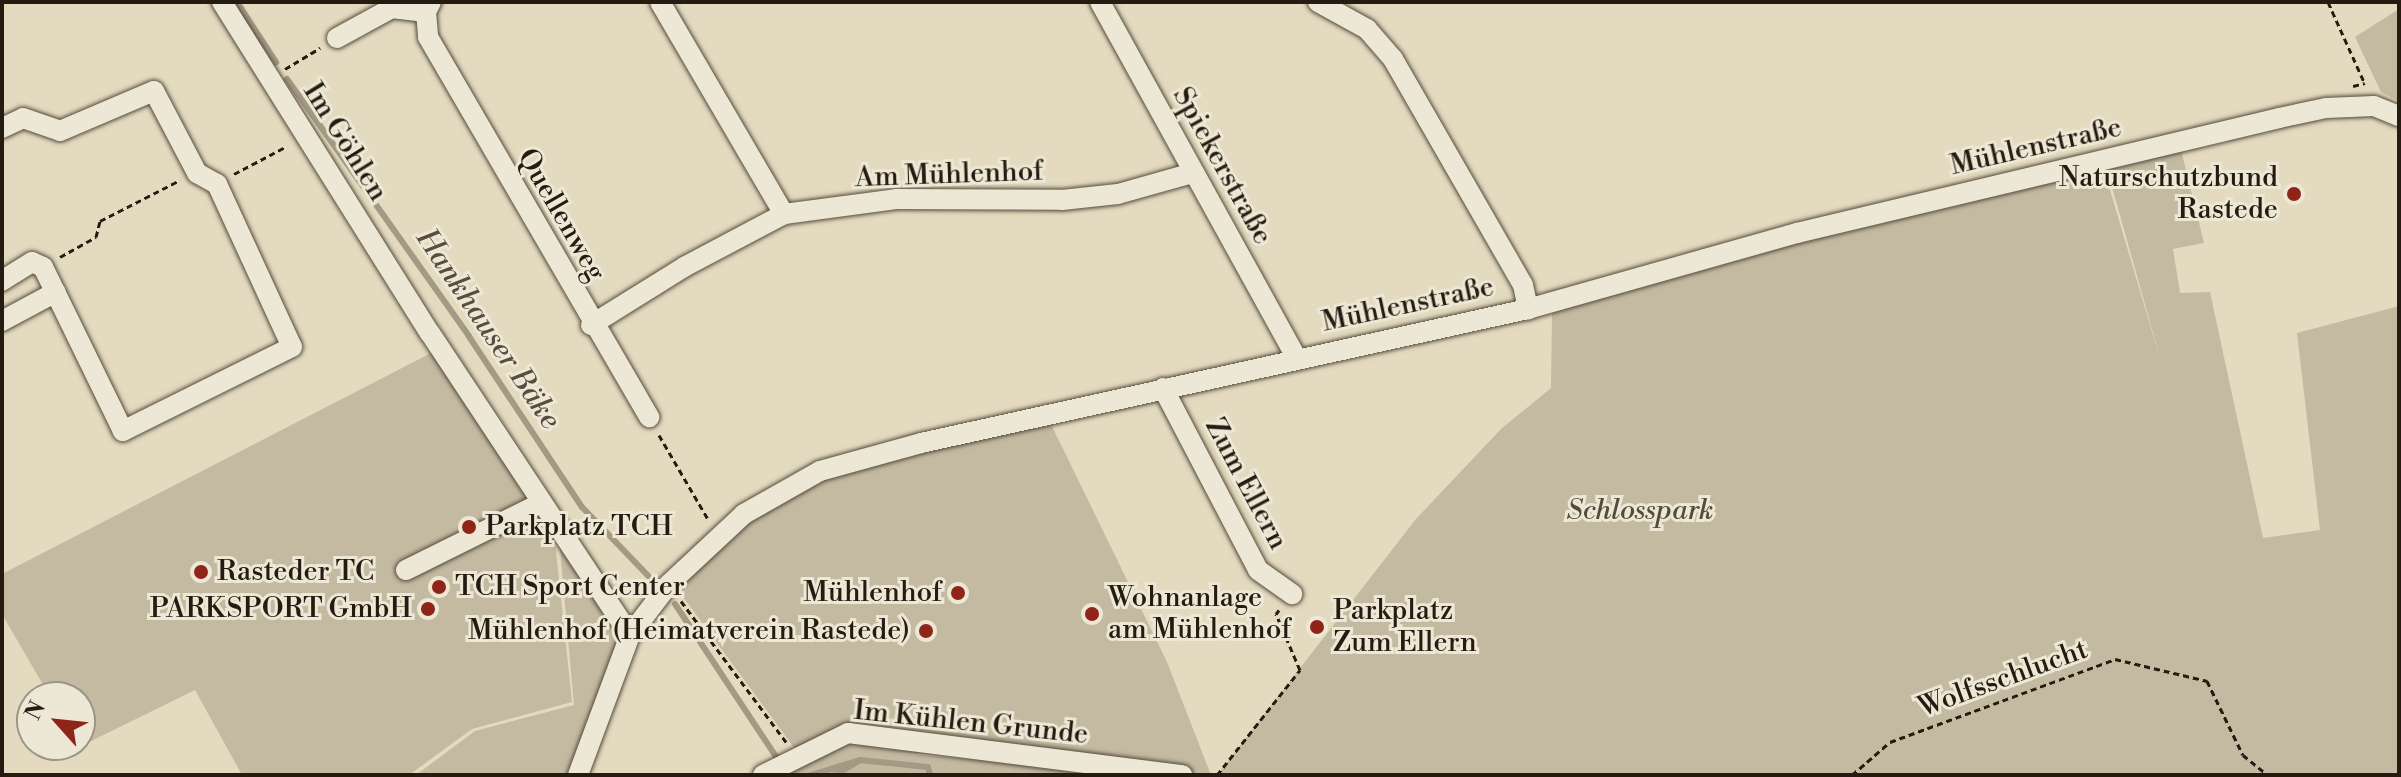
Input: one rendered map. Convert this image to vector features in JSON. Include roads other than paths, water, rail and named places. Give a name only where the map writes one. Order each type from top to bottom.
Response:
[{"type":"street","name":"Im Göhlen","points":[[222,2],[541,503],[630,635]]},
{"type":"street","points":[[660,2],[784,214]]},
{"type":"street","name":"Spiekerstraße","points":[[1100,2],[1296,357]]},
{"type":"street","points":[[1318,2],[1367,29],[1393,59],[1523,285],[1528,309]]},
{"type":"street","points":[[337,38],[392,8],[429,7]]},
{"type":"street","name":"Quellenweg","points":[[429,7],[428,37],[591,325],[649,417]]},
{"type":"street","points":[[2,128],[23,118],[60,131],[154,91],[197,173],[217,184],[292,347],[123,431],[43,267],[32,262],[2,281]]},
{"type":"street","name":"Mühlenstraße","points":[[578,775],[630,635],[669,584],[717,535],[770,497],[820,471],[1296,357],[1528,309],[1818,227],[2303,113],[2374,106],[2399,116]]},
{"type":"street","name":"Am Mühlenhof","points":[[591,325],[684,267],[784,214],[896,199],[1062,200],[1118,194],[1192,173]]},
{"type":"street","points":[[2,321],[56,292]]},
{"type":"street","name":"Zum Ellern","points":[[1163,388],[1258,570],[1292,594]]},
{"type":"street","points":[[406,570],[541,503]]},
{"type":"street","name":"Im Kühlen Grunde","points":[[763,775],[796,755],[848,733],[1182,775]]},
{"type":"waterway","points":[[237,2],[276,62]]},
{"type":"waterway","name":"Hankhauser Bäke","points":[[287,79],[468,335],[582,507],[656,584]]},
{"type":"waterway","name":"Hankhauser Bäke","points":[[675,604],[777,758]]},
{"type":"waterway","points":[[832,769],[842,771],[860,760]]},
{"type":"waterway","points":[[811,775],[860,760],[928,767],[930,775]]},
{"type":"place","name":"Naturschutzbund Rastede","points":[[2294,194]]},
{"type":"place","name":"Parkplatz TCH","points":[[469,527]]},
{"type":"place","name":"Rasteder TC","points":[[201,572]]},
{"type":"place","name":"TCH Sport Center","points":[[439,587]]},
{"type":"place","name":"Mühlenhof","points":[[958,593]]},
{"type":"place","name":"PARKSPORT GmbH","points":[[428,609]]},
{"type":"place","name":"Wohnanlage am Mühlenhof","points":[[1092,614]]},
{"type":"place","name":"Parkplatz Zum Ellern","points":[[1317,627]]},
{"type":"place","name":"Mühlenhof (Heimatverein Rastede)","points":[[926,631]]},
{"type":"park label","name":"Schlosspark","points":[[1640,511]]}]
